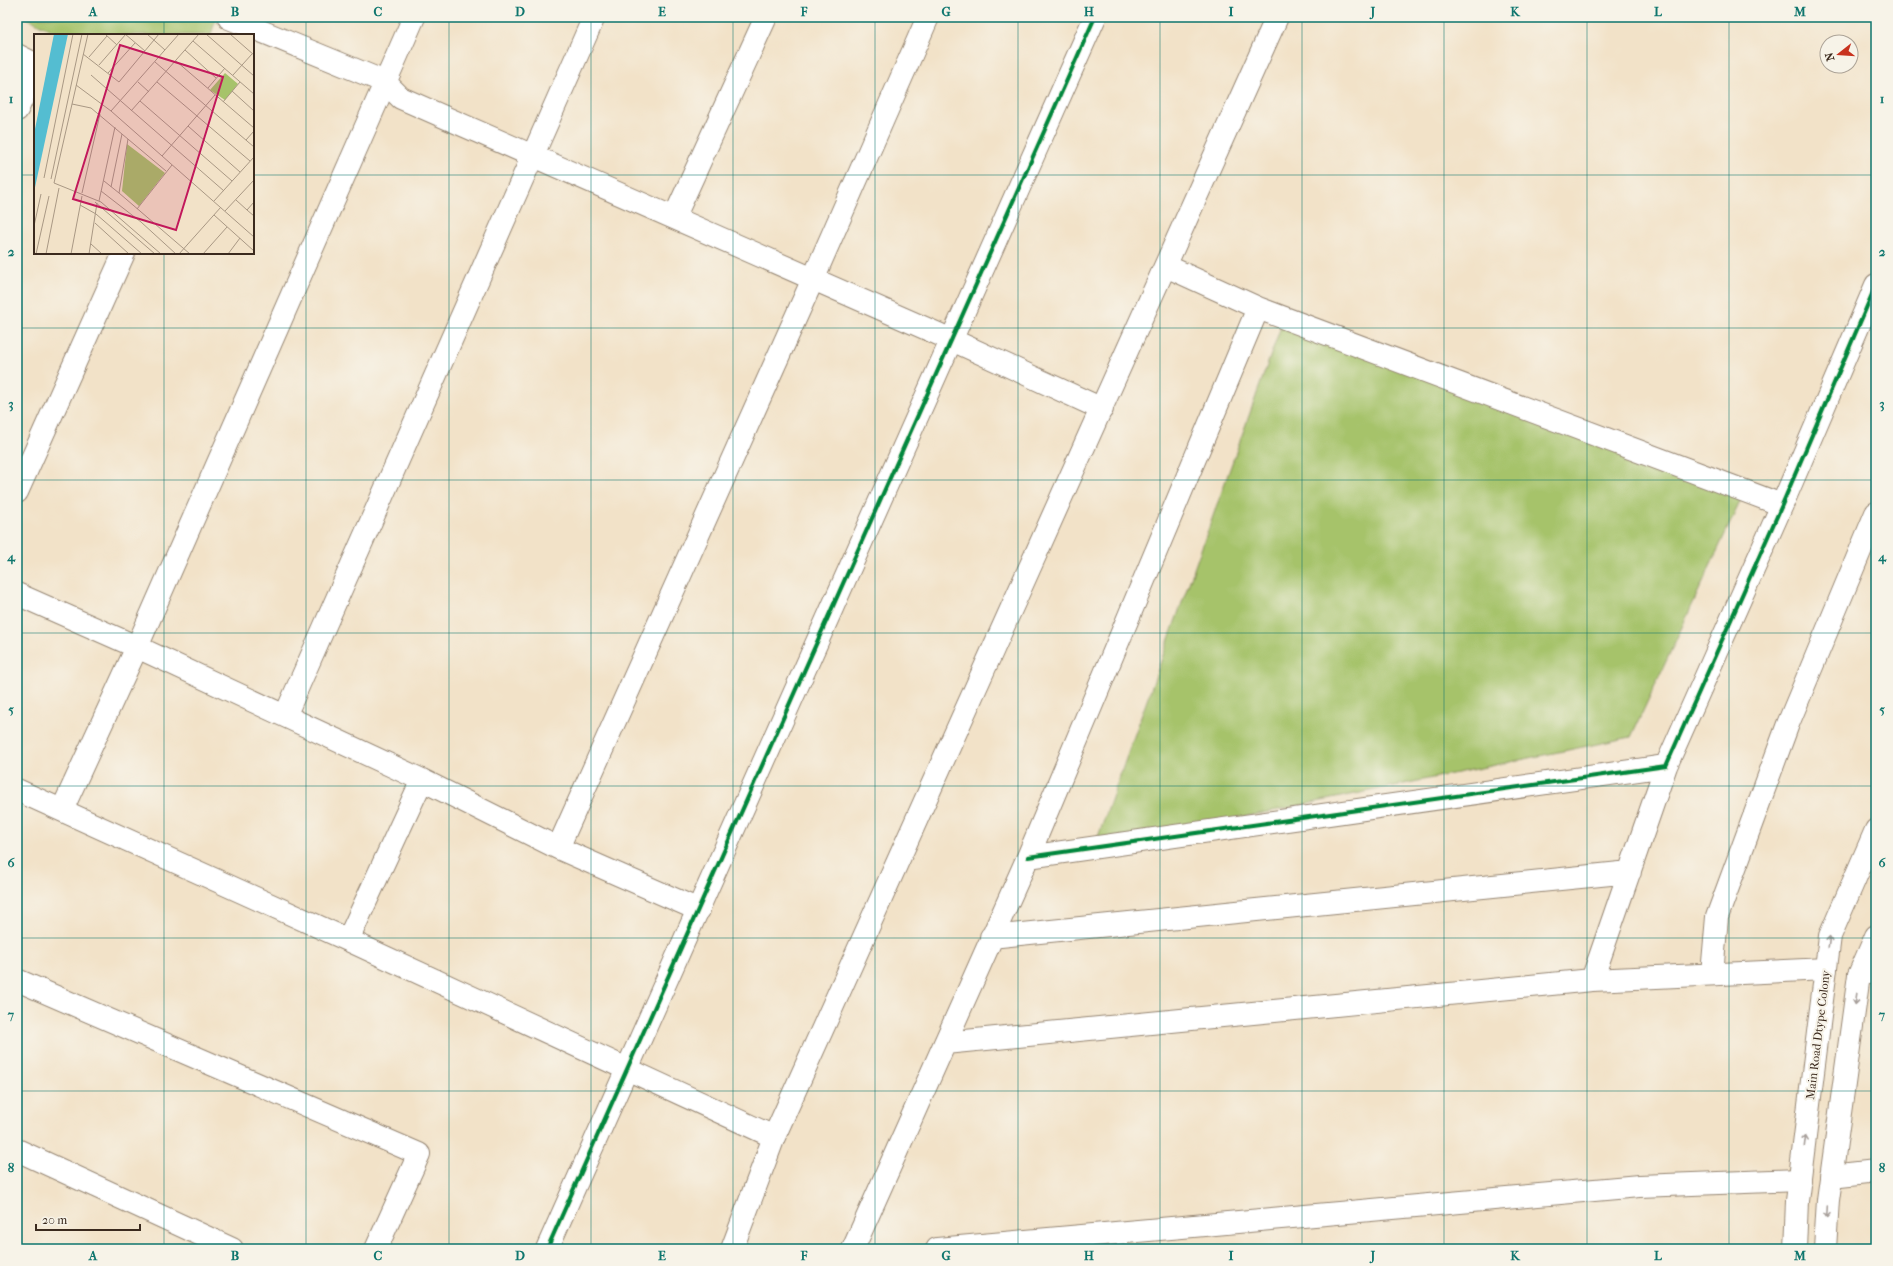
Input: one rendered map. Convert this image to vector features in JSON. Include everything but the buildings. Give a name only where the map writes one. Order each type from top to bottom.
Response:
[{"type":"street","points":[[62,810],[137,647],[414,17]]},
{"type":"street","points":[[285,716],[594,17]]},
{"type":"street","points":[[674,218],[766,17]]},
{"type":"street","points":[[558,848],[813,279],[928,17]]},
{"type":"street","points":[[547,1249],[628,1071],[1095,17]]},
{"type":"street","points":[[732,1249],[774,1137],[1277,17]]},
{"type":"street","points":[[226,23],[385,82],[401,98],[952,340],[1102,409]]},
{"type":"street","points":[[17,55],[34,64]]},
{"type":"street","points":[[17,110],[34,72]]},
{"type":"street","points":[[17,492],[124,254]]},
{"type":"street","points":[[1166,266],[1258,308],[1782,505]]},
{"type":"street","points":[[1592,980],[1666,766],[1782,505],[1876,285]]},
{"type":"street","points":[[853,1249],[1028,857],[1258,308]]},
{"type":"street","points":[[1712,974],[1717,917],[1788,724],[1876,513]]},
{"type":"street","points":[[17,594],[137,647],[422,780],[558,848],[699,910]]},
{"type":"street","points":[[1028,857],[1666,766]]},
{"type":"street","points":[[348,940],[422,780]]},
{"type":"street","points":[[17,790],[348,940],[628,1071],[774,1137]]},
{"type":"street","name":"Main Road Dtype Colony","points":[[1795,1249],[1800,1180],[1830,936],[1876,830]]},
{"type":"street","points":[[991,938],[1630,872]]},
{"type":"street","points":[[1825,1249],[1831,1176],[1876,936]]},
{"type":"street","points":[[945,1043],[1592,980],[1826,969]]},
{"type":"street","points":[[17,980],[419,1154],[376,1249]]},
{"type":"street","points":[[17,1150],[232,1249]]},
{"type":"street","points":[[1831,1176],[1876,1171]]},
{"type":"street","points":[[937,1249],[1639,1186],[1800,1180]]},
{"type":"green space","points":[[24,17],[216,17],[211,34],[59,34]]},
{"type":"green space","points":[[1284,318],[1745,491],[1631,737],[1094,848]]},
{"type":"cycle path","points":[[547,1249],[1095,17]]},
{"type":"cycle path","points":[[1028,857],[1666,766],[1782,505],[1876,285]]}]
